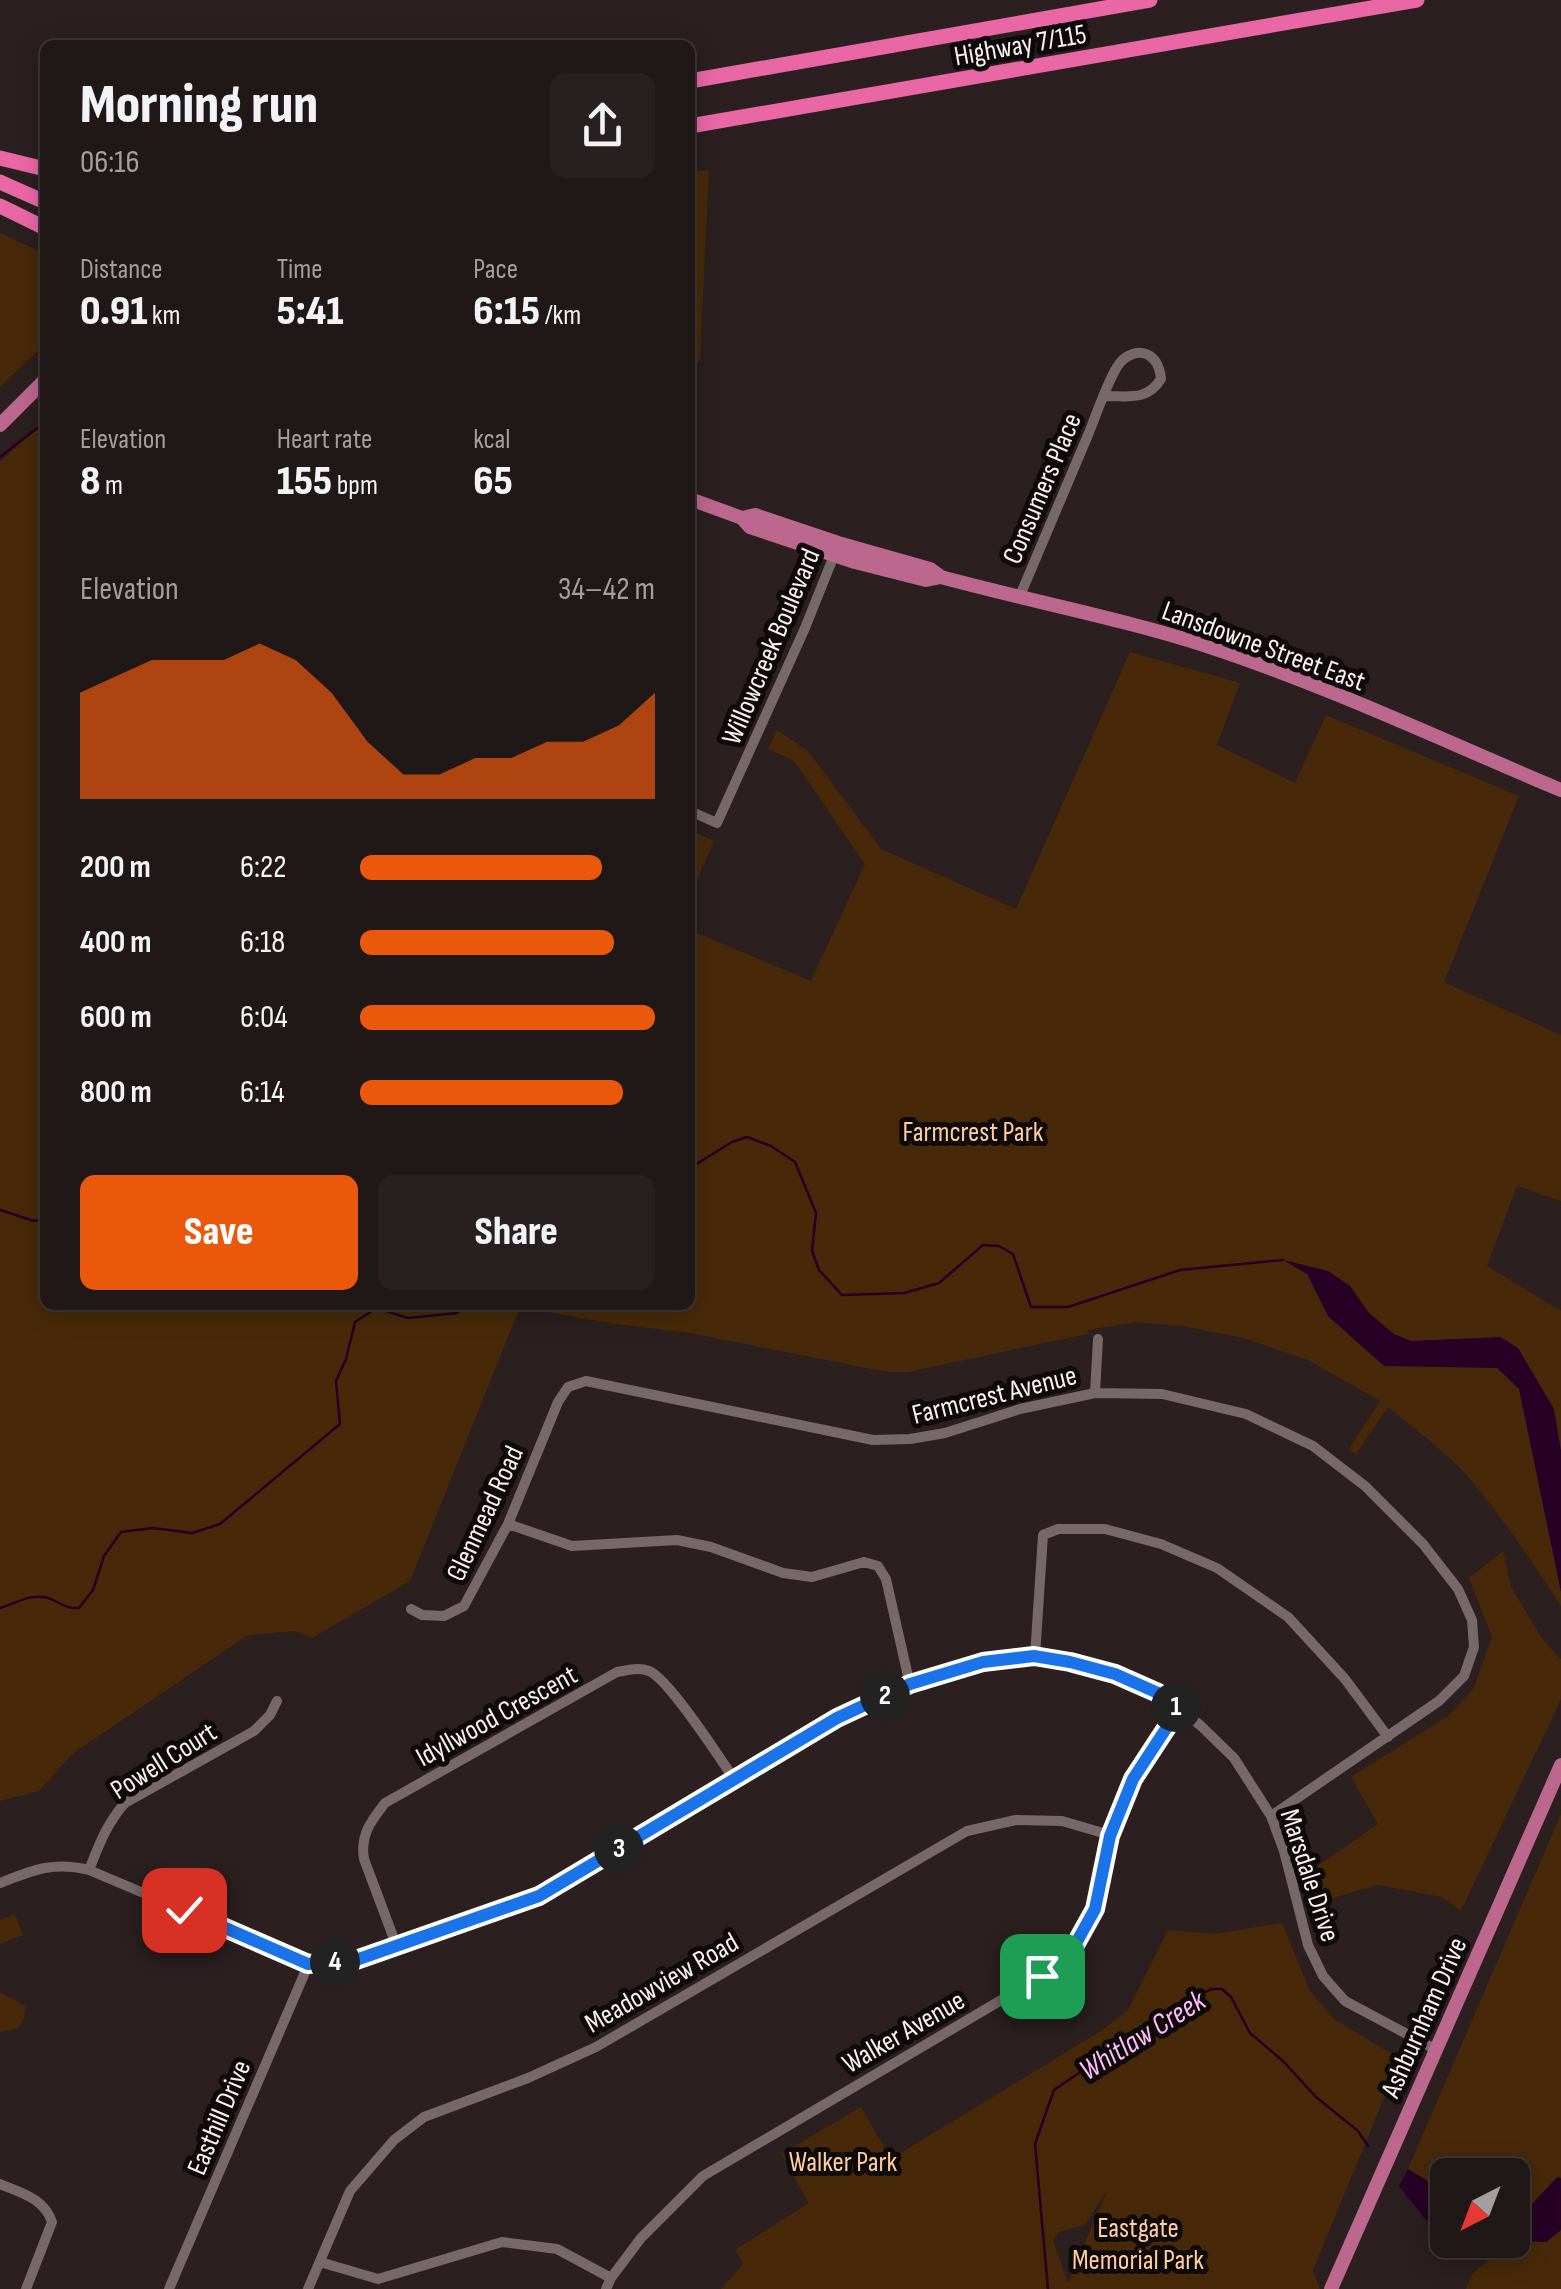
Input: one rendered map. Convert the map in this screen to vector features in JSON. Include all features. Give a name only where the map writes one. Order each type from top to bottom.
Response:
[{"type":"highway","name":"Highway 7/115","points":[[695,80],[1150,0]]},
{"type":"highway","name":"Highway 7/115","points":[[695,125],[1418,0]]},
{"type":"highway","points":[[0,158],[40,168]]},
{"type":"highway","points":[[0,182],[40,200]]},
{"type":"highway","points":[[0,206],[40,226]]},
{"type":"main road","points":[[0,426],[40,385]]},
{"type":"main road","name":"Lansdowne Street East","points":[[695,501],[742,518],[755,515],[836,549],[930,569],[940,578],[1123,622],[1211,648],[1334,694],[1561,790]]},
{"type":"main road","name":"Ashburnham Drive","points":[[1331,2289],[1561,1765]]},
{"type":"street","name":"Consumers Place","points":[[1019,598],[1105,396],[1119,364],[1127,356],[1147,354],[1157,362],[1161,379],[1153,390],[1144,395],[1105,396]]},
{"type":"street","name":"Willowcreek Boulevard","points":[[695,812],[717,822],[805,628],[836,549]]},
{"type":"street","points":[[1095,1393],[1098,1339]]},
{"type":"street","name":"Farmcrest Avenue","points":[[568,1387],[586,1381],[873,1440],[944,1433],[1020,1408],[1095,1393],[1162,1394],[1246,1414],[1312,1446],[1364,1486],[1423,1544],[1458,1589],[1472,1620],[1474,1647],[1464,1676],[1440,1701],[1271,1816]]},
{"type":"street","name":"Glenmead Road","points":[[411,1609],[422,1615],[444,1616],[464,1606],[508,1524],[558,1402],[568,1387]]},
{"type":"street","points":[[508,1524],[572,1546],[677,1540],[712,1547],[783,1573],[812,1577],[864,1562],[878,1566],[886,1579],[910,1684]]},
{"type":"street","points":[[1034,1656],[1043,1535],[1058,1529],[1105,1529],[1161,1544],[1217,1568],[1288,1617],[1345,1679],[1388,1737]]},
{"type":"street","name":"Marsdale Drive","points":[[0,1882],[61,1864],[89,1870],[308,1964],[356,1960],[539,1896],[837,1718],[910,1684],[983,1662],[1034,1656],[1115,1674],[1158,1693],[1234,1758],[1271,1816],[1308,1946],[1322,1976],[1345,2001],[1435,2049]]},
{"type":"street","name":"Idyllwood Crescent","points":[[398,1946],[362,1844],[368,1825],[385,1803],[617,1672],[648,1670],[665,1682],[734,1779]]},
{"type":"street","name":"Powell Court","points":[[89,1870],[108,1825],[125,1803],[254,1731],[277,1701]]},
{"type":"street","name":"Walker Avenue","points":[[609,2284],[641,2238],[703,2176],[1042,1976],[1075,1945],[1095,1909],[1110,1836],[1133,1779],[1177,1707]]},
{"type":"street","name":"Meadowview Road","points":[[308,2289],[350,2191],[394,2140],[424,2117],[528,2078],[596,2047],[967,1831],[1016,1820],[1046,1821],[1110,1836]]},
{"type":"street","name":"Easthill Drive","points":[[170,2289],[308,1964]]},
{"type":"street","points":[[0,2184],[36,2200],[45,2207],[52,2222],[26,2289]]},
{"type":"street","points":[[320,2262],[378,2280],[502,2242],[557,2249],[609,2284]]},
{"type":"green space","points":[[709,170],[700,358],[695,368],[695,171]]},
{"type":"green space","points":[[0,233],[40,252],[40,349],[0,387]]},
{"type":"green space","points":[[40,425],[40,1310],[519,1310],[410,1581],[312,1638],[295,1631],[248,1635],[72,1754],[39,1791],[0,1801],[0,462]]},
{"type":"green space","name":"Farmcrest Park","points":[[1130,652],[1240,683],[1217,745],[1295,783],[1326,715],[1519,796],[1444,982],[1561,1035],[1561,1201],[1517,1186],[1487,1266],[1561,1311],[1561,1606],[1482,1494],[1430,1442],[1388,1407],[1356,1454],[1349,1449],[1380,1401],[1308,1360],[1244,1338],[1135,1322],[908,1372],[887,1372],[690,1333],[537,1310],[695,1310],[695,932],[811,981],[865,864],[794,761],[768,749],[777,730],[808,751],[881,849],[1016,909]]},
{"type":"green space","points":[[695,832],[714,841],[695,885]]},
{"type":"green space","points":[[1503,1551],[1511,1587],[1543,1640],[1561,1659],[1561,1699],[1461,1911],[1442,1897],[1378,1885],[1319,1902],[1310,1871],[1378,1824],[1351,1777],[1448,1716],[1473,1690],[1492,1637],[1469,1578]]},
{"type":"green space","points":[[1561,1814],[1561,2178],[1557,2177],[1530,2205],[1530,2158],[1430,2158],[1430,2186],[1408,2169]]},
{"type":"green space","points":[[15,1914],[23,1935],[0,1944],[0,1920]]},
{"type":"green space","points":[[1282,1923],[1310,1991],[1334,2019],[1400,2059],[1313,2270],[1320,2289],[721,2289],[743,2264],[735,2250],[809,2203],[781,2154],[861,2107],[889,2155],[894,2157],[1104,2029],[1128,2010],[1168,1930],[1213,1934]],"holes":[[[1107,2191],[1068,2282],[1053,2241],[1059,2232],[1085,2225]]]},
{"type":"green space","points":[[0,1992],[25,2006],[17,2029],[0,2032]]},
{"type":"green space","points":[[1561,2230],[1561,2289],[1466,2289],[1472,2274],[1492,2258],[1530,2258],[1530,2241],[1545,2242]]},
{"type":"shaded area","points":[[1283,1260],[1328,1271],[1350,1286],[1369,1313],[1394,1334],[1411,1341],[1500,1337],[1518,1348],[1554,1409],[1561,1451],[1561,1592],[1519,1389],[1497,1368],[1384,1366],[1328,1316],[1307,1274]]},
{"type":"shaded area","points":[[1408,2169],[1426,2180],[1430,2186],[1430,2222],[1426,2220],[1399,2186]]},
{"type":"shaded area","points":[[1561,2178],[1561,2230],[1546,2242],[1530,2241],[1531,2205]]},
{"type":"waterway","points":[[0,457],[40,426]]},
{"type":"waterway","points":[[695,1165],[747,1137],[771,1146],[795,1162],[816,1213],[812,1251],[819,1270],[842,1295],[904,1293],[939,1283],[983,1245],[999,1246],[1013,1254],[1031,1307],[1068,1307],[1180,1270],[1283,1260]]},
{"type":"waterway","points":[[0,1210],[40,1220]]},
{"type":"waterway","points":[[0,1608],[36,1597],[79,1608],[93,1590],[104,1556],[121,1532],[153,1528],[192,1533],[220,1524],[340,1424],[336,1381],[355,1322],[373,1310]]},
{"type":"waterway","points":[[383,1310],[408,1318],[460,1310]]},
{"type":"waterway","name":"Whitlaw Creek","points":[[1048,2289],[1035,2144],[1054,2090],[1185,2001],[1212,1989],[1222,1989],[1231,1997],[1250,2033],[1316,2097],[1358,2131],[1368,2146]]},
{"type":"route","points":[[184,1910],[308,1964],[356,1960],[539,1896],[837,1718],[910,1684],[983,1662],[1034,1656],[1115,1674],[1158,1693],[1177,1707],[1133,1779],[1110,1836],[1095,1909],[1075,1945],[1042,1976]]},
{"type":"park label","name":"Walker Park","points":[[843,2161]]},
{"type":"park label","name":"Eastgate Memorial Park","points":[[1138,2243]]}]
